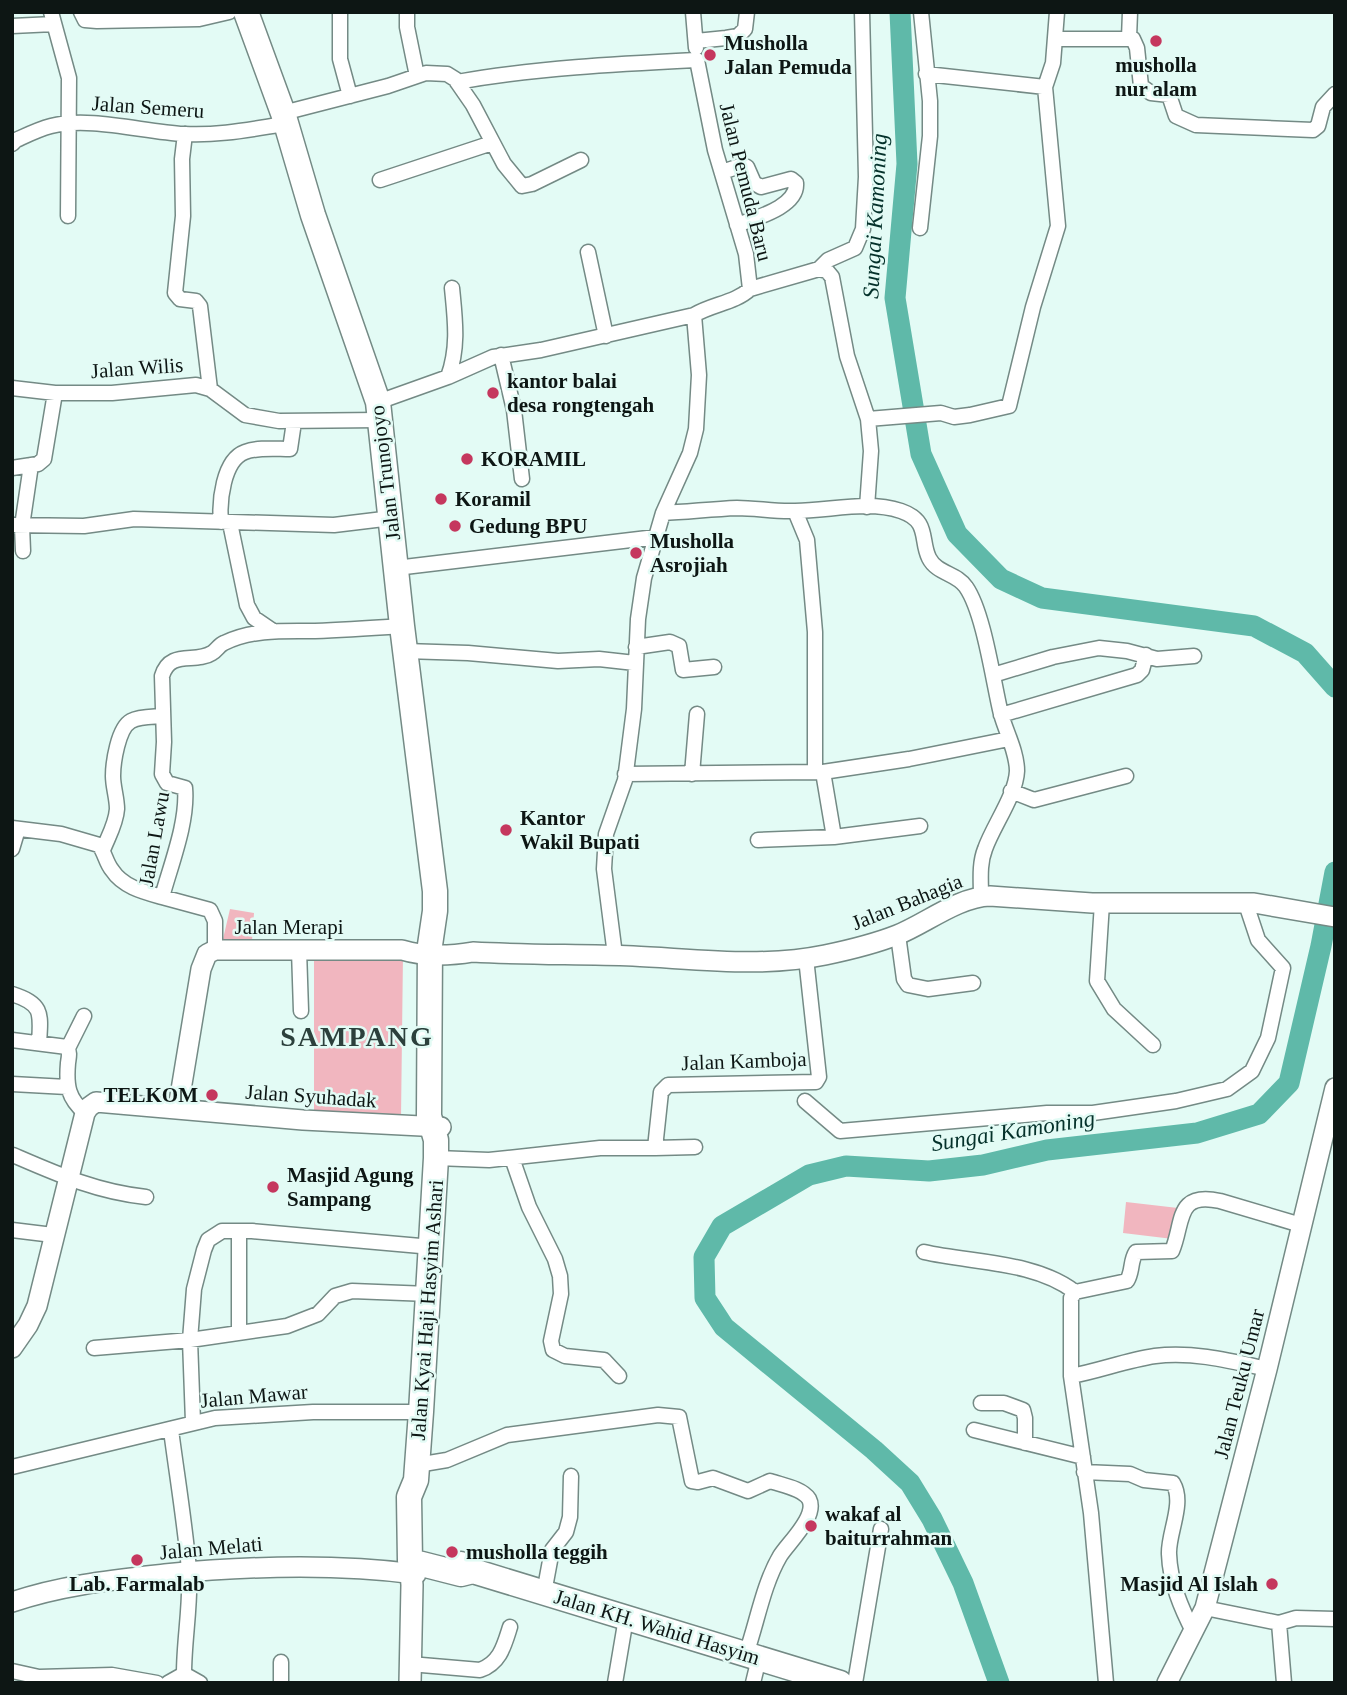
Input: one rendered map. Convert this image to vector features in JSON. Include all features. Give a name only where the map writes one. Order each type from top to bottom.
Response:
[{"type":"highway","name":"Jalan Trunojoyo","points":[[246,12],[284,119],[379,411],[402,626],[433,870],[437,949]]},
{"type":"highway","name":"Jalan Kyai Haji Hasyim Ashari","points":[[416,1566],[408,1497],[416,1473],[421,1412],[436,1138],[444,1117],[437,949]]},
{"type":"highway","name":"Jalan KH. Wahid Hasyim","points":[[416,1566],[464,1565],[473,1572],[840,1683]]},
{"type":"main road","points":[[410,1673],[416,1566]]},
{"type":"street","points":[[81,12],[85,20],[97,21],[200,19],[229,12]]},
{"type":"street","points":[[340,12],[340,59],[350,96]]},
{"type":"street","points":[[407,12],[407,27],[417,76]]},
{"type":"street","name":"Jalan Pemuda Baru","points":[[379,411],[468,366],[501,355],[529,353],[694,315],[706,308],[737,299],[750,289],[746,254],[715,150],[697,60],[693,12]]},
{"type":"street","points":[[696,41],[738,36],[745,29],[747,12]]},
{"type":"street","points":[[750,289],[819,269],[828,260],[855,248],[863,229],[866,177],[862,12]]},
{"type":"street","points":[[920,228],[930,136],[930,101],[921,12]]},
{"type":"street","points":[[868,419],[941,413],[954,417],[1009,406],[1033,307],[1058,226],[1045,88],[1053,63],[1057,12]]},
{"type":"street","points":[[1129,38],[1130,12]]},
{"type":"street","points":[[12,26],[53,18],[69,78],[68,216]]},
{"type":"street","points":[[1055,38],[1133,39],[1137,48],[1142,86],[1150,93],[1169,96],[1174,105],[1174,114],[1179,119],[1195,125],[1313,130],[1318,126],[1323,107],[1335,94]]},
{"type":"street","points":[[581,160],[525,186],[517,181],[509,172],[473,105],[457,82],[500,74],[697,60]]},
{"type":"street","name":"Jalan Semeru","points":[[14,141],[49,126],[69,123],[93,123],[185,134],[236,132],[426,73],[447,74],[457,82]]},
{"type":"street","points":[[926,74],[1045,88]]},
{"type":"street","points":[[185,134],[182,159],[183,216],[175,293],[180,299],[196,301],[200,306],[210,389]]},
{"type":"street","points":[[380,180],[492,143]]},
{"type":"street","points":[[722,172],[743,165],[747,167],[754,183],[761,187],[790,179],[796,183],[794,193],[783,206],[737,225]]},
{"type":"street","points":[[588,252],[606,336]]},
{"type":"street","points":[[819,269],[827,271],[835,285],[847,356],[868,419],[871,450],[867,507]]},
{"type":"street","points":[[448,377],[454,360],[456,333],[452,288]]},
{"type":"street","points":[[615,955],[604,869],[606,834],[625,777],[634,709],[636,647],[643,578],[663,513],[690,453],[696,429],[699,375],[694,315]]},
{"type":"street","points":[[501,355],[514,410],[522,479]]},
{"type":"street","name":"Jalan Wilis","points":[[12,388],[55,393],[112,393],[196,385],[210,389],[245,415],[294,422],[379,411]]},
{"type":"street","points":[[12,468],[38,464],[44,459],[55,393]]},
{"type":"street","points":[[274,631],[254,618],[247,605],[221,504],[226,477],[238,455],[248,450],[290,449],[294,422]]},
{"type":"street","points":[[23,551],[17,526],[31,465]]},
{"type":"street","points":[[663,513],[738,508],[795,511],[888,508],[910,516],[925,534],[929,558],[943,573],[958,579],[968,589],[977,614],[1017,772],[983,852],[981,896]]},
{"type":"street","points":[[795,511],[807,540],[815,632],[819,772],[834,836]]},
{"type":"street","points":[[17,526],[84,526],[134,519],[334,525],[392,518]]},
{"type":"street","points":[[396,568],[656,537]]},
{"type":"street","name":"Jalan Lawu","points":[[215,950],[215,921],[210,910],[162,897],[174,858],[186,799],[185,788],[167,783],[164,778],[164,667],[170,663],[212,654],[220,644],[237,637],[274,631],[402,626]]},
{"type":"street","points":[[636,647],[673,643],[678,646],[683,670],[714,667]]},
{"type":"street","points":[[993,675],[1053,657],[1099,648],[1170,659],[1194,656]]},
{"type":"street","points":[[405,650],[558,661],[599,659],[635,663]]},
{"type":"street","points":[[1002,715],[1137,675],[1142,670],[1146,655]]},
{"type":"street","points":[[692,774],[697,714]]},
{"type":"street","points":[[103,850],[117,810],[113,779],[119,740],[124,728],[128,722],[136,719],[163,716]]},
{"type":"street","points":[[625,777],[819,772],[909,759],[1009,739]]},
{"type":"street","points":[[1011,791],[1034,800],[1126,776]]},
{"type":"street","points":[[758,840],[834,836],[920,825]]},
{"type":"street","points":[[12,849],[15,828],[87,840],[99,845],[118,877],[132,887],[162,897]]},
{"type":"street","name":"Jalan Bahagia","points":[[437,949],[733,962],[806,958],[850,950],[898,935],[981,896],[1102,902],[1246,904],[1276,906],[1335,917]]},
{"type":"street","points":[[1102,902],[1097,981],[1114,1009],[1153,1045]]},
{"type":"street","points":[[805,1101],[840,1131],[1047,1113],[1093,1113],[1176,1101],[1227,1090],[1252,1071],[1268,1038],[1283,968],[1258,940],[1246,904]]},
{"type":"street","points":[[898,935],[904,979],[908,985],[928,989],[973,983]]},
{"type":"street","name":"Jalan Merapi","points":[[178,1108],[201,969],[207,954],[215,950],[437,949]]},
{"type":"street","points":[[299,950],[301,1011]]},
{"type":"street","name":"Jalan Kamboja","points":[[655,1148],[662,1092],[668,1085],[810,1083],[818,1079],[806,958]]},
{"type":"street","points":[[12,994],[37,1006],[39,1043]]},
{"type":"street","points":[[12,1348],[37,1306],[85,1114],[68,1094],[67,1087],[68,1048],[84,1016]]},
{"type":"street","points":[[12,1040],[68,1048]]},
{"type":"street","points":[[12,1084],[67,1087]]},
{"type":"street","name":"Jalan Teuku Umar","points":[[1167,1683],[1205,1608],[1301,1225],[1326,1155],[1335,1088]]},
{"type":"street","name":"Jalan Syuhadak","points":[[85,1114],[96,1102],[104,1101],[307,1120],[436,1138]]},
{"type":"street","points":[[436,1138],[489,1160],[600,1148],[695,1147]]},
{"type":"street","points":[[13,1155],[69,1180],[125,1195],[146,1197]]},
{"type":"street","points":[[512,1158],[529,1207],[555,1259],[560,1276],[560,1308],[552,1347],[557,1354],[604,1360],[619,1376]]},
{"type":"street","points":[[1106,1683],[1091,1513],[1071,1376],[1071,1298],[1075,1292],[1127,1281],[1132,1273],[1136,1252],[1172,1251],[1182,1211],[1200,1200],[1220,1201],[1301,1225]]},
{"type":"street","points":[[12,1230],[53,1235]]},
{"type":"street","points":[[193,1422],[190,1340],[194,1289],[204,1250],[214,1235],[222,1231],[239,1231],[432,1247]]},
{"type":"street","points":[[239,1231],[239,1333]]},
{"type":"street","points":[[924,1252],[1035,1272],[1059,1280],[1075,1292]]},
{"type":"street","points":[[94,1348],[190,1340],[286,1326],[318,1314],[335,1297],[344,1293],[364,1291],[429,1294]]},
{"type":"street","points":[[1071,1376],[1153,1356],[1178,1354],[1267,1369]]},
{"type":"street","points":[[981,1403],[1004,1403],[1023,1410],[1025,1443]]},
{"type":"street","name":"Jalan Mawar","points":[[12,1466],[225,1416],[421,1412]]},
{"type":"street","points":[[416,1473],[507,1435],[658,1415],[679,1417],[692,1481],[713,1478],[748,1491],[770,1481],[801,1492],[811,1507],[807,1519],[781,1554],[774,1569],[752,1656],[753,1683]]},
{"type":"street","points":[[171,1430],[189,1571],[184,1674]]},
{"type":"street","points":[[974,1430],[1025,1443],[1084,1465],[1130,1474],[1144,1480],[1173,1483],[1176,1487],[1176,1502],[1168,1552],[1173,1585],[1194,1633]]},
{"type":"street","points":[[544,1593],[552,1550],[566,1532],[570,1517],[571,1476]]},
{"type":"street","points":[[855,1683],[881,1529]]},
{"type":"street","name":"Jalan Melati","points":[[12,1602],[50,1589],[189,1571],[287,1565],[416,1566]]},
{"type":"street","points":[[1205,1608],[1279,1622],[1296,1618],[1335,1619]]},
{"type":"street","points":[[615,1683],[626,1618]]},
{"type":"street","points":[[1279,1622],[1284,1683]]},
{"type":"street","points":[[410,1673],[481,1671],[490,1667],[499,1658],[510,1627]]},
{"type":"street","points":[[281,1662],[281,1683]]},
{"type":"street","points":[[12,1671],[39,1677],[112,1675],[123,1680],[157,1683]]},
{"type":"street","points":[[168,1683],[184,1674]]},
{"type":"street","points":[[184,1674],[200,1683]]},
{"type":"shaded area","points":[[230,909],[254,913],[252,941],[223,939]]},
{"type":"shaded area","points":[[314,953],[403,954],[401,1118],[314,1113]]},
{"type":"shaded area","points":[[1126,1202],[1178,1208],[1173,1239],[1123,1233]]},
{"type":"waterway","name":"Sungai Kamoning","points":[[900,12],[907,164],[895,298],[921,454],[957,534],[1001,579],[1042,598],[1254,626],[1305,653],[1335,687]]},
{"type":"waterway","name":"Sungai Kamoning","points":[[999,1683],[963,1583],[932,1519],[910,1483],[874,1450],[724,1327],[705,1298],[704,1257],[722,1226],[809,1175],[846,1166],[929,1171],[983,1165],[1047,1150],[1197,1133],[1259,1114],[1289,1083],[1335,872]]},
{"type":"place","name":"musholla nur alam","points":[[1156,41]]},
{"type":"place","name":"Musholla Jalan Pemuda","points":[[710,55]]},
{"type":"place","name":"kantor balai desa rongtengah","points":[[493,393]]},
{"type":"place","name":"KORAMIL","points":[[467,459]]},
{"type":"place","name":"Koramil","points":[[441,499]]},
{"type":"place","name":"Gedung BPU","points":[[455,526]]},
{"type":"place","name":"Musholla Asrojiah","points":[[636,553]]},
{"type":"place","name":"Kantor Wakil Bupati","points":[[506,830]]},
{"type":"place","name":"TELKOM","points":[[212,1095]]},
{"type":"place","name":"Masjid Agung Sampang","points":[[273,1187]]},
{"type":"place","name":"wakaf al baiturrahman","points":[[811,1526]]},
{"type":"place","name":"musholla teggih","points":[[452,1552]]},
{"type":"place","name":"Lab. Farmalab","points":[[137,1560]]},
{"type":"place","name":"Masjid Al Islah","points":[[1272,1584]]},
{"type":"district","name":"SAMPANG","points":[[357,1036]]}]
